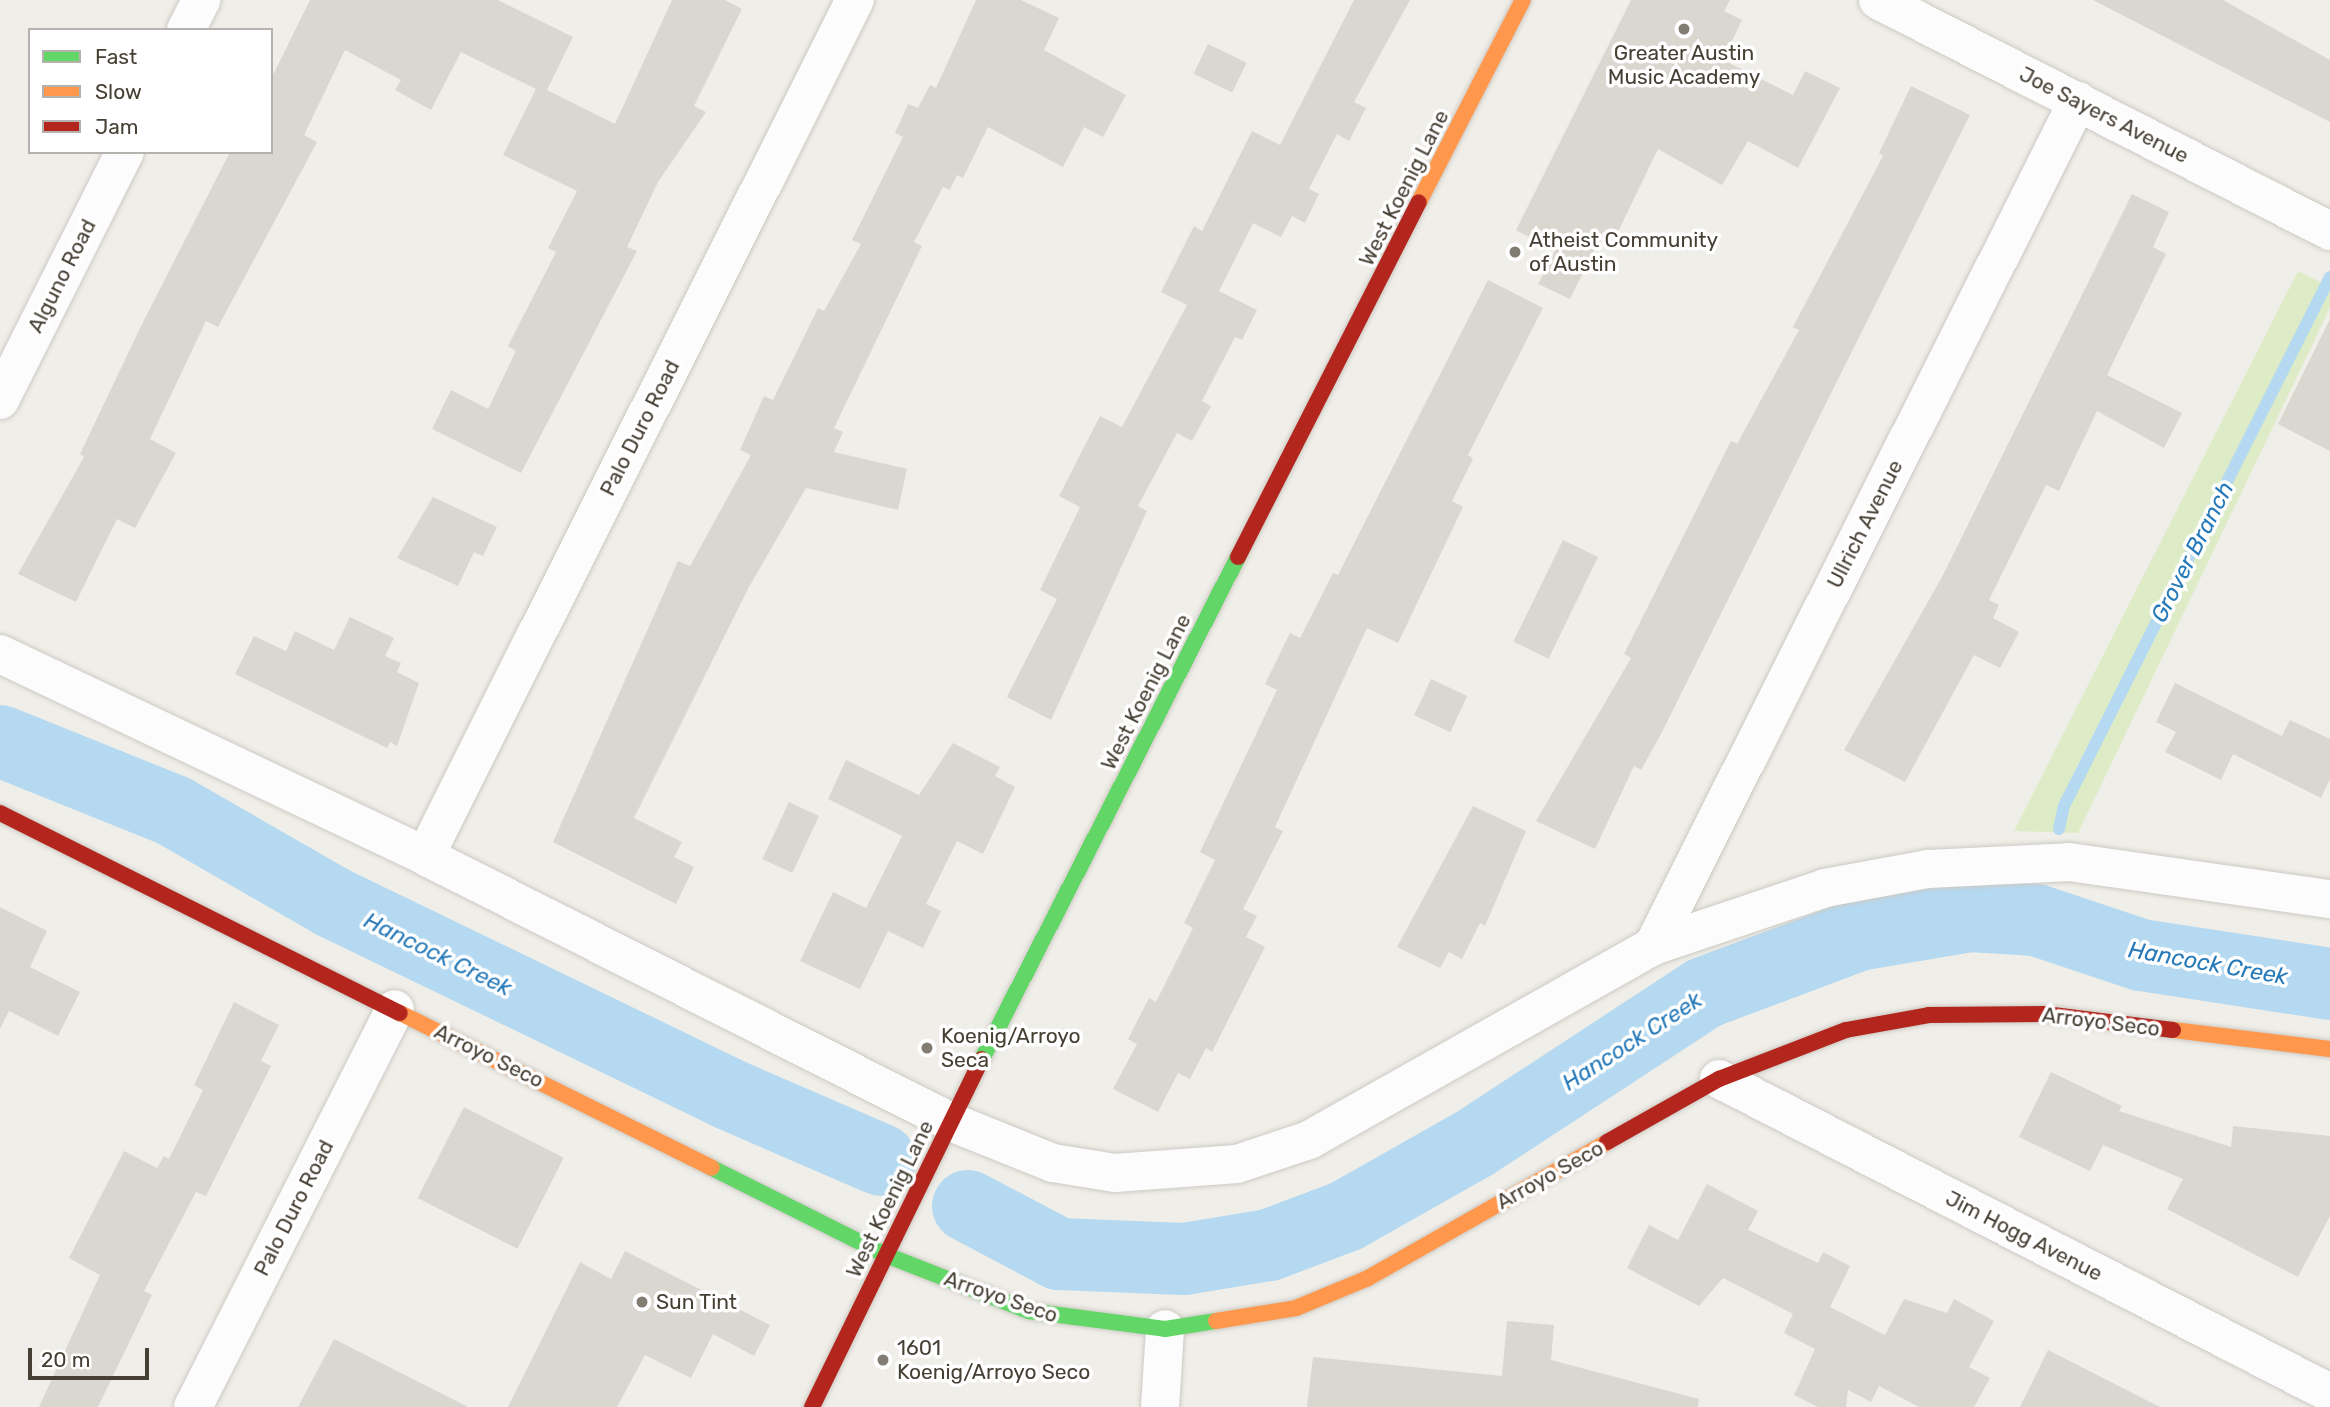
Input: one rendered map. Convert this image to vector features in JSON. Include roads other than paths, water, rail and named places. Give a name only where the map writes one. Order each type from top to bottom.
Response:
[{"type":"street","points":[[187,28],[201,0]]},
{"type":"street","name":"Palo Duro Road","points":[[425,856],[855,0]]},
{"type":"street","name":"West Koenig Lane","points":[[812,1407],[951,1122],[1523,0]]},
{"type":"street","name":"Joe Sayers Avenue","points":[[1878,0],[2330,231]]},
{"type":"street","name":"Ullrich Avenue","points":[[1653,946],[2078,102]]},
{"type":"street","name":"Alguno Road","points":[[0,400],[124,154]]},
{"type":"street","points":[[0,654],[425,856],[951,1122],[1053,1163],[1115,1173],[1237,1164],[1309,1140],[1653,946],[1825,888],[1975,865],[2069,862],[2330,899]]},
{"type":"street","name":"Arroyo Seco","points":[[0,813],[886,1255],[1029,1311],[1165,1329],[1296,1308],[1368,1278],[1718,1079],[1846,1030],[1980,1012],[2330,1049]]},
{"type":"street","name":"Palo Duro Road","points":[[193,1407],[394,1009]]},
{"type":"street","name":"Jim Hogg Avenue","points":[[1718,1079],[2330,1393]]},
{"type":"street","points":[[1160,1407],[1165,1329]]},
{"type":"waterway","name":"Grover Branch","points":[[2059,829],[2064,806],[2330,277]]},
{"type":"waterway","name":"Hancock Creek","points":[[0,741],[174,811],[332,902],[731,1095],[881,1160]]},
{"type":"waterway","name":"Grover Branch","points":[[2036,920],[2043,896]]},
{"type":"waterway","name":"Hancock Creek","points":[[968,1206],[1059,1254],[1184,1259],[1269,1245],[1346,1216],[1475,1143],[1704,993],[1858,935],[1970,916],[2036,920],[2141,955],[2330,984]]},
{"type":"place","name":"Greater Austin Music Academy","points":[[1684,29]]},
{"type":"place","name":"Atheist Community of Austin","points":[[1515,252]]},
{"type":"place","name":"Koenig/Arroyo Seca","points":[[927,1048]]},
{"type":"place","name":"Sun Tint","points":[[642,1302]]},
{"type":"place","name":"1601 Koenig/Arroyo Seco","points":[[883,1360]]}]
